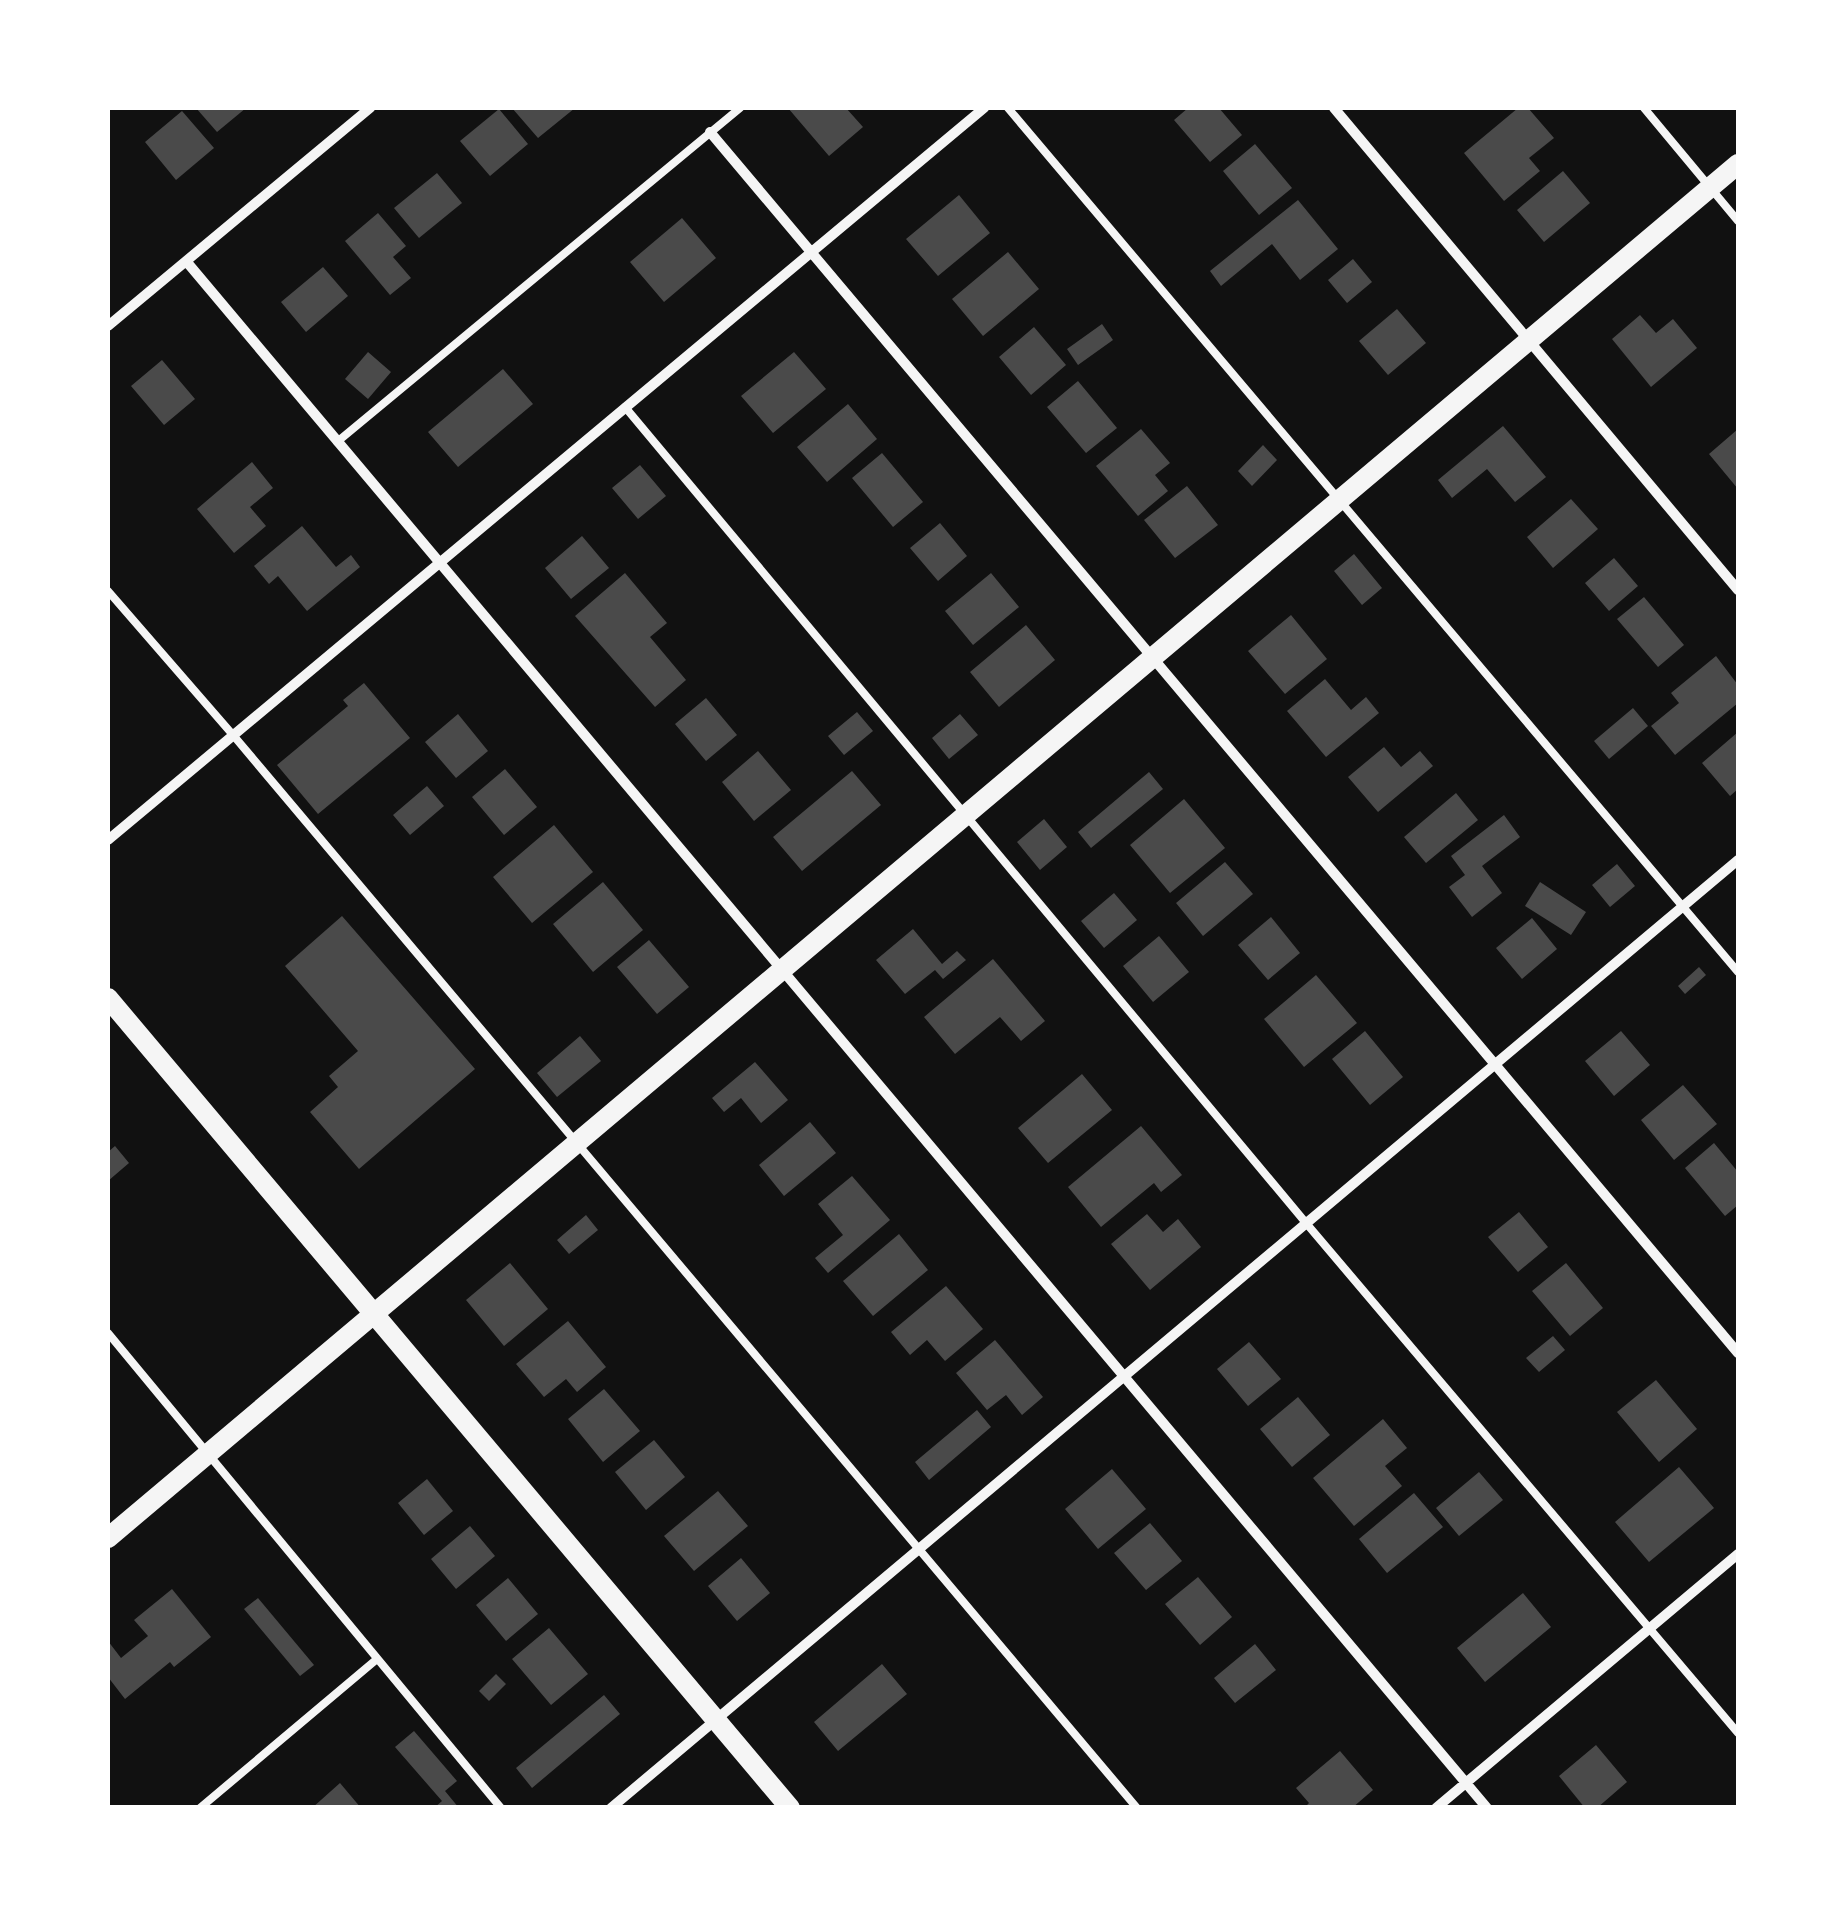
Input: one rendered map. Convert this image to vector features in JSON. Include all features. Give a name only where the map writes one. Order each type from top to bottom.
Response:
[{"type":"main road","points":[[108,1538],[1738,164]]},
{"type":"main road","points":[[108,998],[790,1808]]},
{"type":"street","points":[[108,326],[370,108]]},
{"type":"street","points":[[108,840],[984,108]]},
{"type":"street","points":[[1334,108],[1738,590]]},
{"type":"street","points":[[710,132],[1738,1353]]},
{"type":"street","points":[[186,261],[1487,1808]]},
{"type":"street","points":[[611,1808],[1738,860]]},
{"type":"street","points":[[1436,1808],[1738,1554]]},
{"type":"lane","points":[[337,442],[740,108]]},
{"type":"lane","points":[[1008,108],[1738,972]]},
{"type":"lane","points":[[1644,108],[1738,221]]},
{"type":"lane","points":[[625,407],[1738,1734]]},
{"type":"lane","points":[[108,591],[233,734],[1137,1808]]},
{"type":"lane","points":[[108,1333],[501,1808]]},
{"type":"lane","points":[[200,1808],[377,1659]]},
{"type":"building","points":[[196,108],[246,108],[217,132]]},
{"type":"building","points":[[512,108],[575,108],[538,138]]},
{"type":"building","points":[[788,108],[846,108],[863,127],[829,156]]},
{"type":"building","points":[[1188,108],[1219,108],[1242,135],[1210,162],[1174,120]]},
{"type":"building","points":[[1518,108],[1528,108],[1554,138],[1529,158],[1540,171],[1504,201],[1464,153]]},
{"type":"building","points":[[499,109],[528,144],[490,176],[460,141]]},
{"type":"building","points":[[182,111],[214,148],[176,180],[145,142]]},
{"type":"building","points":[[1255,144],[1292,188],[1259,215],[1223,171]]},
{"type":"building","points":[[1563,171],[1590,203],[1544,242],[1517,210]]},
{"type":"building","points":[[437,173],[462,203],[419,238],[394,208]]},
{"type":"building","points":[[959,195],[990,233],[938,276],[906,239]]},
{"type":"building","points":[[1298,200],[1338,249],[1300,280],[1272,244],[1221,286],[1210,271]]},
{"type":"building","points":[[378,213],[406,246],[393,257],[411,278],[390,295],[345,241]]},
{"type":"building","points":[[682,218],[716,258],[664,302],[630,262]]},
{"type":"building","points":[[1008,252],[1039,289],[983,336],[952,299]]},
{"type":"building","points":[[1353,259],[1372,282],[1347,303],[1328,280]]},
{"type":"building","points":[[323,267],[348,296],[306,332],[281,302]]},
{"type":"building","points":[[1397,309],[1426,343],[1388,375],[1359,341]]},
{"type":"building","points":[[1640,315],[1656,333],[1673,319],[1697,348],[1651,387],[1612,339]]},
{"type":"building","points":[[1102,324],[1113,340],[1078,365],[1067,349]]},
{"type":"building","points":[[1034,327],[1066,365],[1031,395],[999,357]]},
{"type":"building","points":[[368,352],[391,372],[368,399],[345,379]]},
{"type":"building","points":[[794,352],[826,389],[773,433],[741,396]]},
{"type":"building","points":[[162,360],[195,399],[164,425],[131,386]]},
{"type":"building","points":[[503,369],[533,404],[458,467],[428,432]]},
{"type":"building","points":[[1078,381],[1117,428],[1086,453],[1047,407]]},
{"type":"building","points":[[848,404],[877,439],[827,482],[797,447]]},
{"type":"building","points":[[1503,426],[1546,477],[1515,502],[1487,469],[1452,498],[1438,480]]},
{"type":"building","points":[[1141,429],[1170,463],[1155,475],[1168,491],[1138,516],[1096,466]]},
{"type":"building","points":[[1738,429],[1738,489],[1709,454]]},
{"type":"building","points":[[1263,445],[1277,460],[1252,486],[1238,471]]},
{"type":"building","points":[[882,453],[923,502],[893,527],[852,478]]},
{"type":"building","points":[[252,462],[273,488],[250,507],[266,526],[234,553],[197,509]]},
{"type":"building","points":[[640,465],[666,496],[638,519],[612,488]]},
{"type":"building","points":[[1187,486],[1218,525],[1175,558],[1144,520]]},
{"type":"building","points":[[1571,499],[1598,529],[1553,568],[1527,537]]},
{"type":"building","points":[[940,523],[967,556],[938,581],[910,548]]},
{"type":"building","points":[[302,526],[336,567],[351,555],[360,567],[307,611],[278,576],[269,584],[254,566]]},
{"type":"building","points":[[582,536],[609,568],[571,599],[545,568]]},
{"type":"building","points":[[1354,554],[1382,588],[1362,605],[1334,571]]},
{"type":"building","points":[[1614,558],[1638,586],[1609,611],[1585,583]]},
{"type":"building","points":[[625,573],[667,623],[650,637],[686,680],[655,707],[575,616]]},
{"type":"building","points":[[991,573],[1019,607],[973,645],[945,611]]},
{"type":"building","points":[[1644,597],[1684,645],[1658,667],[1617,619]]},
{"type":"building","points":[[1291,615],[1327,659],[1285,694],[1248,651]]},
{"type":"building","points":[[1026,625],[1055,660],[999,707],[970,672]]},
{"type":"building","points":[[1716,656],[1738,685],[1738,703],[1675,755],[1651,726],[1679,703],[1671,693]]},
{"type":"building","points":[[1325,679],[1351,710],[1366,697],[1379,713],[1326,757],[1287,711]]},
{"type":"building","points":[[364,683],[410,738],[318,814],[277,765],[348,706],[343,700]]},
{"type":"building","points":[[706,698],[737,735],[706,761],[675,724]]},
{"type":"building","points":[[1633,708],[1648,726],[1609,759],[1594,741]]},
{"type":"building","points":[[857,712],[873,731],[844,755],[828,736]]},
{"type":"building","points":[[458,714],[488,751],[456,778],[425,742]]},
{"type":"building","points":[[960,714],[978,735],[949,759],[932,738]]},
{"type":"building","points":[[1738,732],[1738,789],[1730,796],[1702,763]]},
{"type":"building","points":[[1384,747],[1401,767],[1420,751],[1433,766],[1378,812],[1348,777]]},
{"type":"building","points":[[758,751],[791,790],[754,821],[722,782]]},
{"type":"building","points":[[505,769],[537,807],[504,835],[472,797]]},
{"type":"building","points":[[852,771],[881,805],[802,871],[773,837]]},
{"type":"building","points":[[1149,772],[1163,789],[1091,848],[1078,832]]},
{"type":"building","points":[[427,786],[444,806],[410,835],[393,815]]},
{"type":"building","points":[[1456,793],[1478,820],[1426,863],[1404,837]]},
{"type":"building","points":[[1184,799],[1225,848],[1170,893],[1130,845]]},
{"type":"building","points":[[1504,815],[1520,837],[1482,866],[1502,893],[1472,917],[1449,887],[1465,875],[1451,856]]},
{"type":"building","points":[[1044,819],[1067,847],[1040,870],[1017,842]]},
{"type":"building","points":[[554,825],[593,872],[532,923],[493,877]]},
{"type":"building","points":[[1225,862],[1253,894],[1203,936],[1176,903]]},
{"type":"building","points":[[1617,864],[1635,886],[1610,907],[1592,885]]},
{"type":"building","points":[[603,882],[643,930],[593,972],[553,924]]},
{"type":"building","points":[[1540,882],[1586,912],[1571,935],[1525,906]]},
{"type":"building","points":[[1114,893],[1137,920],[1104,948],[1081,921]]},
{"type":"building","points":[[342,916],[475,1069],[359,1169],[310,1112],[338,1087],[329,1076],[358,1051],[285,966]]},
{"type":"building","points":[[1271,917],[1300,953],[1268,980],[1238,945]]},
{"type":"building","points":[[1532,918],[1557,949],[1522,979],[1496,948]]},
{"type":"building","points":[[913,929],[942,964],[957,951],[966,960],[943,979],[935,970],[905,994],[876,960]]},
{"type":"building","points":[[1159,936],[1189,972],[1153,1002],[1123,966]]},
{"type":"building","points":[[649,940],[689,987],[657,1014],[617,967]]},
{"type":"building","points":[[993,959],[1045,1021],[1021,1041],[1000,1017],[955,1054],[924,1017]]},
{"type":"building","points":[[1699,967],[1706,975],[1685,994],[1678,986]]},
{"type":"building","points":[[1316,975],[1357,1023],[1304,1067],[1264,1019]]},
{"type":"building","points":[[1365,1031],[1403,1077],[1370,1105],[1332,1059]]},
{"type":"building","points":[[1621,1031],[1650,1065],[1614,1096],[1585,1061]]},
{"type":"building","points":[[580,1036],[601,1061],[557,1097],[537,1073]]},
{"type":"building","points":[[755,1062],[788,1100],[761,1123],[741,1098],[724,1112],[712,1098]]},
{"type":"building","points":[[1082,1074],[1112,1110],[1048,1163],[1018,1128]]},
{"type":"building","points":[[1683,1085],[1717,1124],[1674,1160],[1641,1120]]},
{"type":"building","points":[[810,1122],[836,1153],[784,1196],[759,1165]]},
{"type":"building","points":[[1141,1126],[1182,1175],[1161,1192],[1154,1183],[1101,1227],[1068,1187]]},
{"type":"building","points":[[1714,1143],[1738,1172],[1738,1205],[1725,1216],[1685,1168]]},
{"type":"building","points":[[115,1146],[129,1163],[108,1181],[108,1152]]},
{"type":"building","points":[[852,1176],[890,1220],[828,1273],[815,1258],[843,1235],[818,1204]]},
{"type":"building","points":[[1519,1212],[1548,1247],[1518,1272],[1488,1237]]},
{"type":"building","points":[[1147,1214],[1163,1232],[1178,1219],[1201,1247],[1150,1290],[1111,1244]]},
{"type":"building","points":[[586,1215],[598,1230],[569,1254],[557,1240]]},
{"type":"building","points":[[899,1234],[928,1270],[873,1316],[843,1281]]},
{"type":"building","points":[[510,1263],[548,1309],[504,1346],[466,1300]]},
{"type":"building","points":[[1566,1263],[1603,1308],[1570,1336],[1532,1291]]},
{"type":"building","points":[[946,1286],[983,1329],[945,1361],[927,1340],[910,1355],[891,1332]]},
{"type":"building","points":[[568,1321],[606,1367],[577,1392],[566,1379],[544,1397],[516,1364]]},
{"type":"building","points":[[1553,1336],[1565,1350],[1539,1372],[1526,1358]]},
{"type":"building","points":[[995,1340],[1043,1397],[1022,1415],[1006,1395],[987,1410],[956,1373]]},
{"type":"building","points":[[1249,1342],[1281,1379],[1248,1406],[1217,1369]]},
{"type":"building","points":[[1656,1380],[1697,1429],[1659,1462],[1617,1412]]},
{"type":"building","points":[[604,1389],[640,1431],[603,1462],[568,1419]]},
{"type":"building","points":[[1298,1397],[1330,1435],[1292,1467],[1260,1429]]},
{"type":"building","points":[[977,1410],[991,1427],[929,1480],[915,1462]]},
{"type":"building","points":[[1383,1419],[1407,1448],[1385,1466],[1402,1486],[1354,1526],[1313,1478]]},
{"type":"building","points":[[654,1440],[685,1477],[646,1510],[615,1472]]},
{"type":"building","points":[[1679,1467],[1714,1508],[1649,1562],[1615,1522]]},
{"type":"building","points":[[1112,1469],[1146,1509],[1098,1549],[1065,1509]]},
{"type":"building","points":[[1479,1472],[1503,1500],[1459,1536],[1436,1508]]},
{"type":"building","points":[[427,1479],[453,1511],[424,1535],[398,1503]]},
{"type":"building","points":[[718,1491],[748,1526],[694,1571],[664,1536]]},
{"type":"building","points":[[1414,1493],[1443,1527],[1387,1573],[1359,1539]]},
{"type":"building","points":[[1150,1523],[1182,1561],[1146,1590],[1114,1553]]},
{"type":"building","points":[[470,1526],[495,1556],[456,1589],[431,1559]]},
{"type":"building","points":[[741,1558],[770,1593],[737,1621],[708,1586]]},
{"type":"building","points":[[1198,1577],[1232,1617],[1200,1645],[1165,1604]]},
{"type":"building","points":[[508,1578],[538,1614],[506,1641],[476,1605]]},
{"type":"building","points":[[172,1589],[211,1637],[174,1667],[170,1662],[125,1699],[108,1677],[108,1641],[121,1658],[148,1636],[134,1620]]},
{"type":"building","points":[[1523,1593],[1551,1627],[1485,1682],[1457,1648]]},
{"type":"building","points":[[258,1598],[314,1665],[300,1676],[244,1609]]},
{"type":"building","points":[[549,1628],[588,1674],[551,1705],[512,1659]]},
{"type":"building","points":[[1255,1644],[1276,1670],[1235,1703],[1214,1678]]},
{"type":"building","points":[[882,1664],[907,1694],[838,1751],[814,1722]]},
{"type":"building","points":[[496,1674],[506,1684],[489,1701],[479,1691]]},
{"type":"building","points":[[604,1695],[620,1714],[532,1788],[516,1768]]},
{"type":"building","points":[[414,1731],[457,1781],[445,1791],[459,1808],[434,1808],[442,1801],[395,1747]]},
{"type":"building","points":[[1596,1745],[1627,1782],[1597,1808],[1585,1808],[1559,1776]]},
{"type":"building","points":[[1340,1751],[1373,1790],[1352,1808],[1304,1808],[1309,1803],[1296,1788]]},
{"type":"building","points":[[340,1783],[361,1808],[312,1808]]}]
